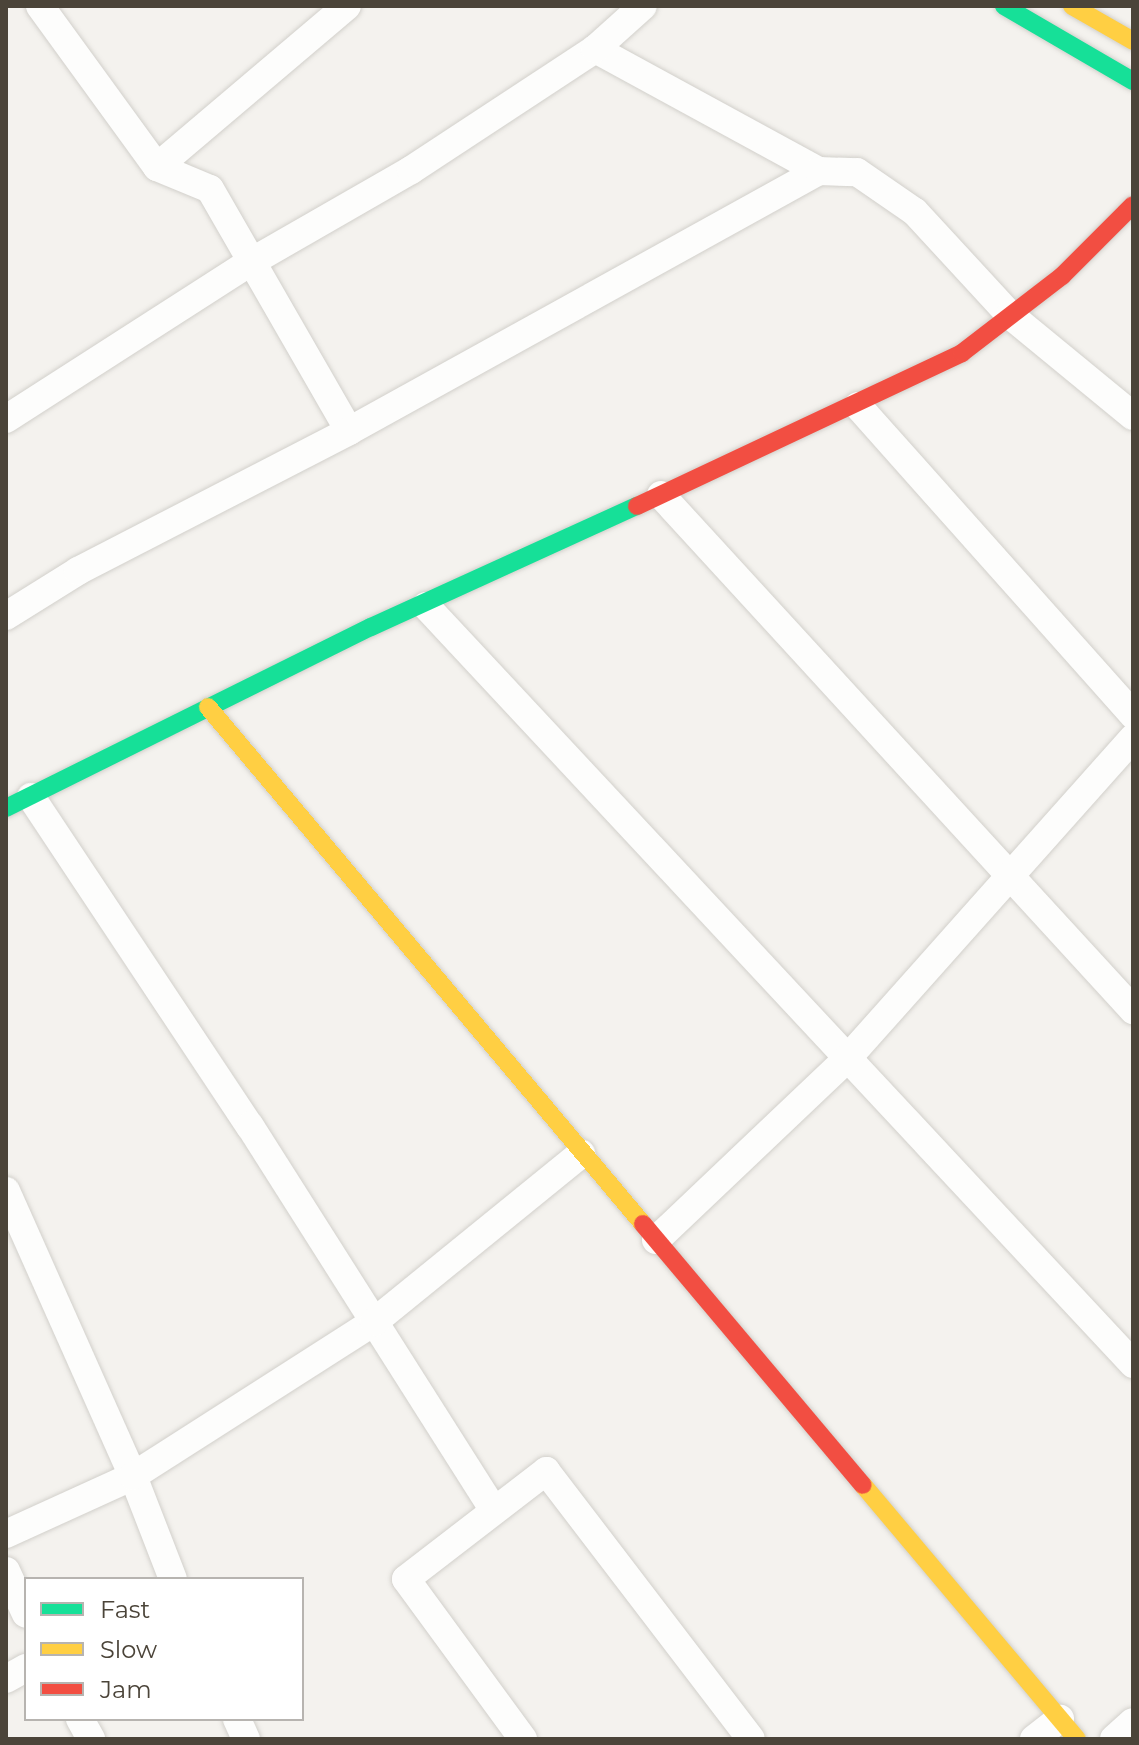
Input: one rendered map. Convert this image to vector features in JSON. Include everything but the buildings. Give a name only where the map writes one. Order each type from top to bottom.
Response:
[{"type":"street","points":[[40,6],[157,167],[210,189],[349,431]]},
{"type":"street","points":[[157,167],[347,6]]},
{"type":"street","points":[[6,419],[251,262],[411,170],[595,49],[643,6]]},
{"type":"street","points":[[1004,6],[1133,81]]},
{"type":"street","points":[[1072,6],[1133,41]]},
{"type":"street","points":[[595,49],[819,171],[857,172],[915,212],[1010,315],[1133,416]]},
{"type":"street","points":[[6,616],[78,571],[349,431],[819,171]]},
{"type":"street","points":[[493,1509],[374,1322],[19,803],[208,707],[858,406],[962,353],[1062,276],[1133,205]]},
{"type":"street","points":[[858,406],[1133,715]]},
{"type":"street","points":[[661,495],[1133,1010]]},
{"type":"street","points":[[426,606],[846,1060],[1133,1364]]},
{"type":"street","points":[[208,707],[581,1154],[1068,1729],[1034,1739]]},
{"type":"street","points":[[656,1240],[846,1060],[1133,738]]},
{"type":"street","points":[[6,1534],[133,1476],[374,1322],[581,1154]]},
{"type":"street","points":[[6,1191],[133,1476],[172,1577]]},
{"type":"street","points":[[523,1739],[406,1579],[546,1471],[751,1739]]},
{"type":"street","points":[[6,1571],[24,1610]]},
{"type":"street","points":[[6,1679],[24,1669]]},
{"type":"street","points":[[81,1721],[91,1739]]},
{"type":"street","points":[[1114,1739],[1133,1722]]},
{"type":"traffic: fast","points":[[1004,6],[1133,81]]},
{"type":"traffic: fast","points":[[6,808],[371,627],[637,506]]},
{"type":"traffic: slow","points":[[1072,6],[1133,41]]},
{"type":"traffic: slow","points":[[208,707],[643,1224]]},
{"type":"traffic: slow","points":[[863,1485],[1077,1739]]},
{"type":"traffic: jam","points":[[637,506],[962,353],[1062,276],[1133,205]]},
{"type":"traffic: jam","points":[[643,1224],[863,1485]]}]
